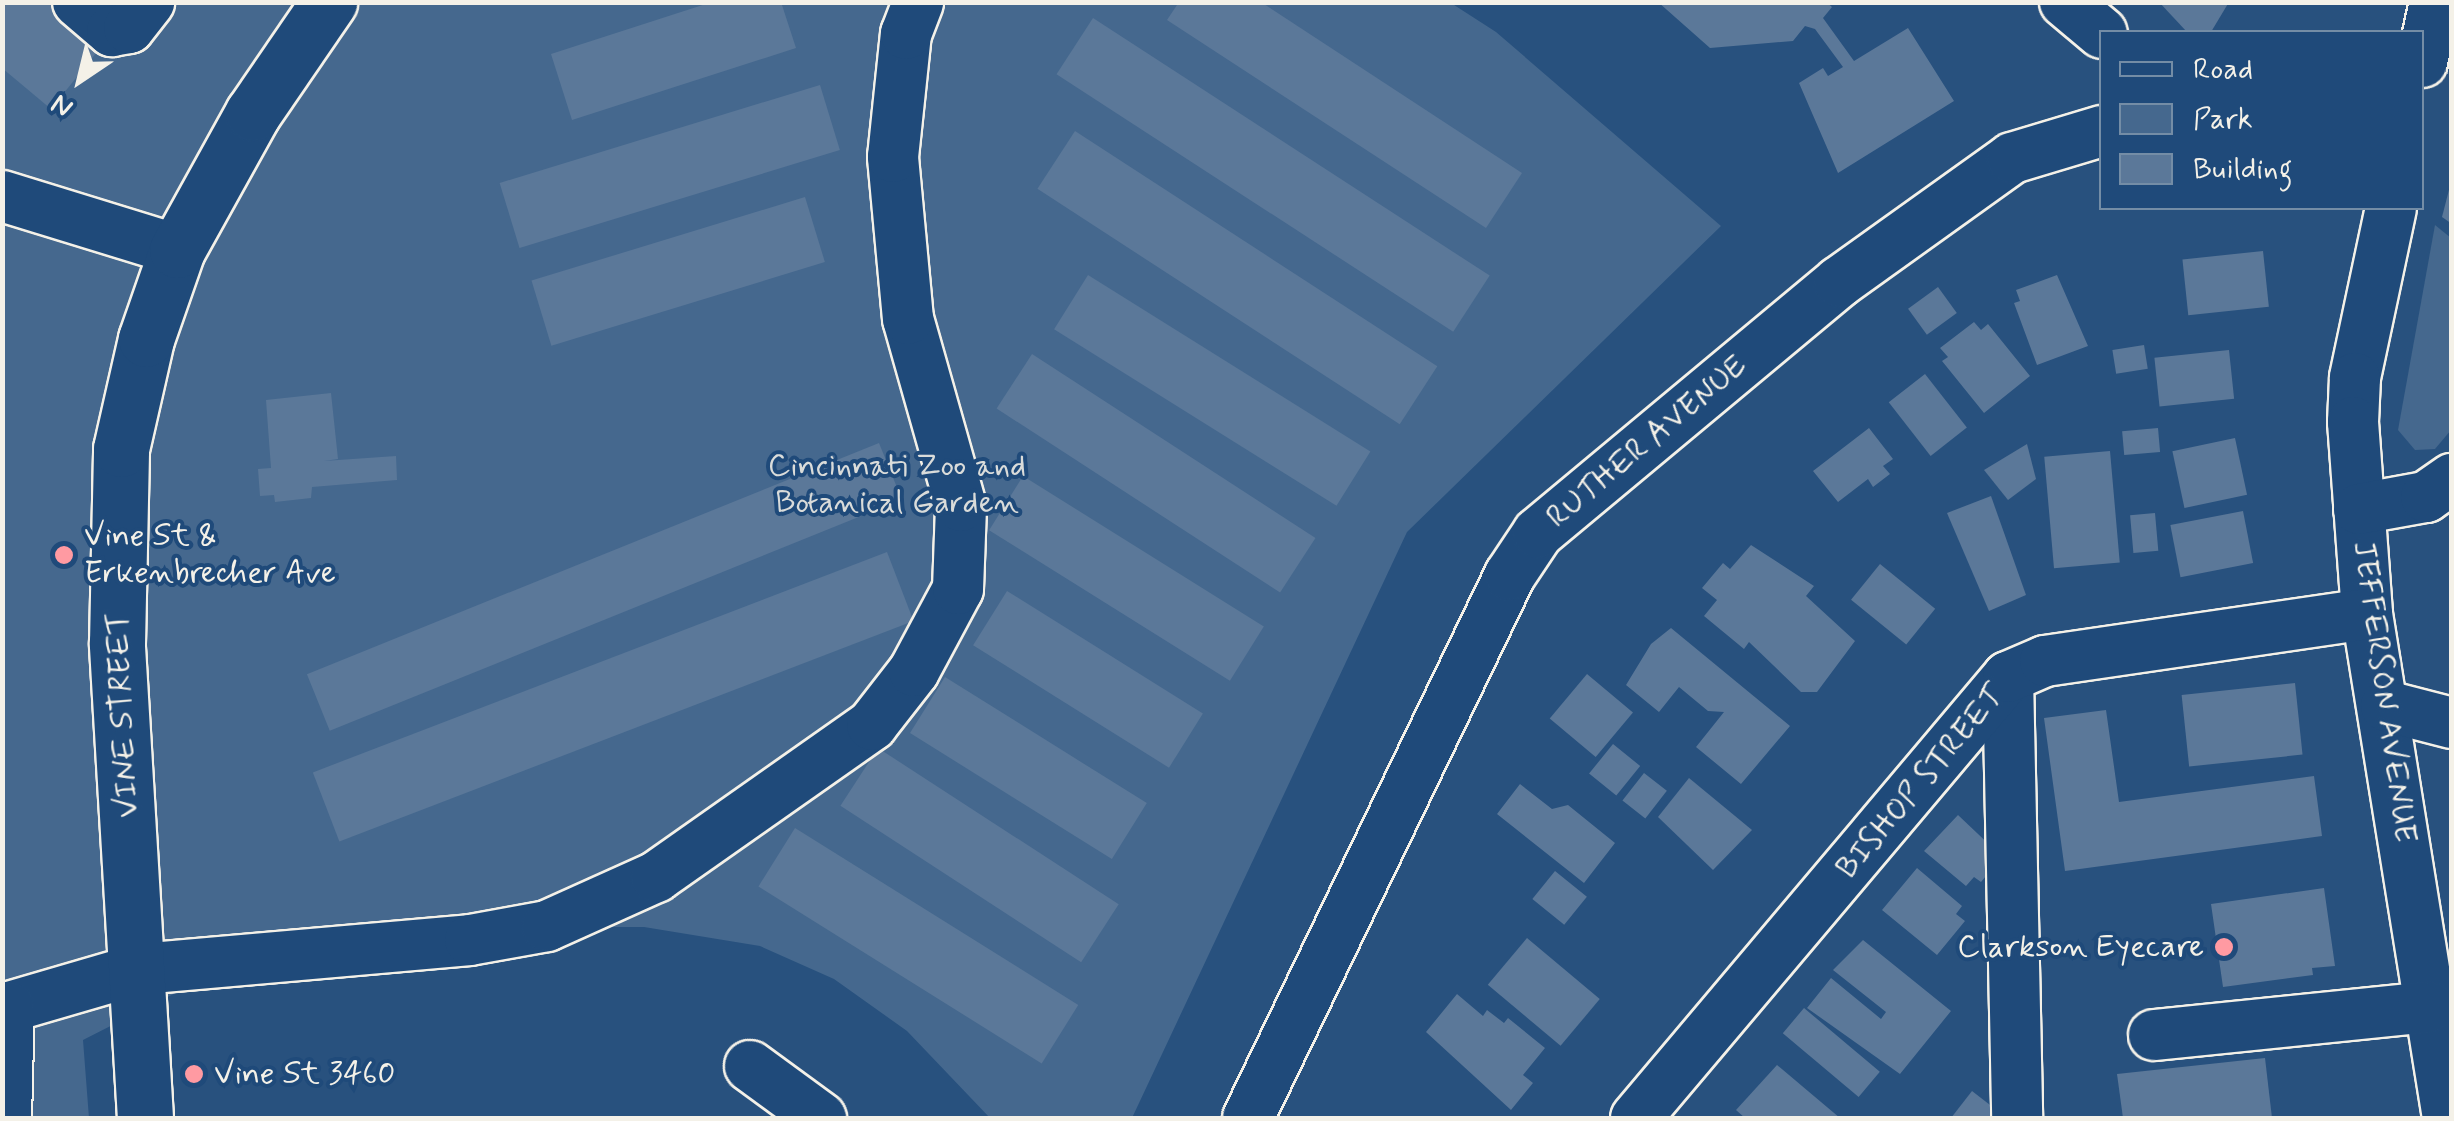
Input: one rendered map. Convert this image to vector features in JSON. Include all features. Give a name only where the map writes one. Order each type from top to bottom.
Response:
[{"type":"main road","name":"VINE STREET","points":[[145,1118],[140,970],[118,663],[116,527],[130,394],[177,250],[253,113],[329,2]]},
{"type":"street","points":[[78,2],[112,31],[129,28],[150,2]]},
{"type":"street","points":[[6,1118],[6,1008],[140,970],[470,940],[547,926],[656,878],[872,725],[914,671],[958,589],[962,506],[908,319],[893,157],[906,34],[918,2]]},
{"type":"street","points":[[2065,2],[2099,30]]},
{"type":"street","points":[[2424,53],[2435,2]]},
{"type":"street","name":"RUTHER AVENUE","points":[[1248,1118],[1510,575],[1538,533],[1839,282],[2012,158],[2099,133]]},
{"type":"street","points":[[2,196],[177,250]]},
{"type":"street","name":"JEFFERSON AVENUE","points":[[2390,210],[2354,378],[2359,509],[2366,614],[2386,706],[2448,1118]]},
{"type":"street","points":[[2359,509],[2426,497],[2452,479]]},
{"type":"street","name":"BISHOP STREET","points":[[1636,1118],[2008,677],[2044,661],[2366,614]]},
{"type":"street","points":[[2008,677],[2017,1118]]},
{"type":"street","points":[[2386,706],[2452,722]]},
{"type":"street","points":[[2154,1036],[2430,1007]]},
{"type":"street","points":[[750,1066],[809,1114]]},
{"type":"green space","name":"Cincinnati Zoo and Botanical Garden","points":[[2,3],[1451,3],[1496,32],[1721,226],[1407,532],[1132,1118],[990,1118],[907,1031],[834,979],[760,946],[644,927],[593,927],[481,965],[193,984],[83,1040],[89,1118],[3,1118]]},
{"type":"green space","points":[[2435,225],[2451,238],[2451,430],[2435,449],[2415,450],[2398,430]]},
{"type":"building","points":[[2,2],[56,2],[105,42],[51,109],[2,68]]},
{"type":"building","points":[[712,2],[781,2],[796,48],[572,120],[551,54]]},
{"type":"building","points":[[1179,2],[1261,2],[1522,173],[1486,228],[1167,20]]},
{"type":"building","points":[[1658,2],[1826,2],[1832,7],[1823,18],[1854,61],[1908,28],[1954,101],[1838,173],[1799,83],[1823,68],[1828,76],[1843,67],[1815,29],[1805,26],[1793,41],[1710,48]]},
{"type":"building","points":[[2159,2],[2229,2],[2212,30],[2185,30]]},
{"type":"building","points":[[1093,18],[1490,276],[1453,332],[1057,74]]},
{"type":"building","points":[[820,85],[840,150],[520,248],[500,183]]},
{"type":"building","points":[[1075,131],[1437,366],[1400,424],[1037,189]]},
{"type":"building","points":[[2452,186],[2452,224],[2442,217]]},
{"type":"building","points":[[805,197],[825,262],[551,346],[531,281]]},
{"type":"building","points":[[2263,251],[2269,307],[2188,315],[2182,259]]},
{"type":"building","points":[[1088,275],[1370,451],[1336,506],[1054,329]]},
{"type":"building","points":[[2057,275],[2088,346],[2037,365],[2014,303],[2020,301],[2016,290]]},
{"type":"building","points":[[1938,287],[1957,313],[1927,335],[1908,309]]},
{"type":"building","points":[[1974,322],[1981,330],[1988,324],[2030,376],[1984,413],[1942,361],[1948,357],[1940,348]]},
{"type":"building","points":[[2144,345],[2148,369],[2116,374],[2112,350]]},
{"type":"building","points":[[2229,350],[2234,399],[2160,407],[2154,358]]},
{"type":"building","points":[[1032,354],[1315,538],[1280,593],[997,409]]},
{"type":"building","points":[[1925,374],[1967,428],[1931,456],[1889,402]]},
{"type":"building","points":[[331,393],[338,459],[324,461],[396,456],[397,480],[312,487],[311,498],[275,502],[274,495],[260,496],[258,469],[271,468],[266,400]]},
{"type":"building","points":[[1869,428],[1893,459],[1883,466],[1890,474],[1873,487],[1868,479],[1838,502],[1813,471]]},
{"type":"building","points":[[2158,428],[2160,452],[2124,455],[2122,431]]},
{"type":"building","points":[[2235,438],[2247,495],[2184,508],[2172,451]]},
{"type":"building","points":[[879,443],[902,500],[330,731],[307,674]]},
{"type":"building","points":[[2027,444],[2036,479],[2008,500],[1984,470]]},
{"type":"building","points":[[2110,451],[2120,563],[2054,568],[2044,457]]},
{"type":"building","points":[[1023,476],[1264,626],[1230,681],[989,530]]},
{"type":"building","points":[[1991,496],[2026,595],[1989,611],[1947,513]]},
{"type":"building","points":[[2243,511],[2253,563],[2180,577],[2170,525]]},
{"type":"building","points":[[2155,513],[2158,551],[2133,553],[2130,515]]},
{"type":"building","points":[[1751,545],[1814,586],[1806,596],[1855,641],[1817,692],[1801,692],[1749,642],[1744,649],[1704,616],[1717,600],[1702,588],[1723,563],[1730,569]]},
{"type":"building","points":[[887,552],[914,621],[339,841],[313,772]]},
{"type":"building","points":[[1880,564],[1935,609],[1906,644],[1851,600]]},
{"type":"building","points":[[1007,591],[1203,713],[1169,768],[973,645]]},
{"type":"building","points":[[1671,628],[1790,726],[1741,784],[1696,747],[1724,712],[1708,711],[1679,687],[1659,712],[1626,685],[1651,644]]},
{"type":"building","points":[[1587,674],[1633,713],[1596,757],[1550,718]]},
{"type":"building","points":[[945,677],[1147,803],[1112,859],[910,733]]},
{"type":"building","points":[[2295,683],[2303,755],[2189,767],[2182,695]]},
{"type":"building","points":[[2106,710],[2119,802],[2314,776],[2322,836],[2065,871],[2044,718]]},
{"type":"building","points":[[1613,744],[1640,766],[1616,796],[1589,774]]},
{"type":"building","points":[[878,748],[1119,904],[1081,962],[840,806]]},
{"type":"building","points":[[1644,773],[1667,791],[1645,818],[1622,801]]},
{"type":"building","points":[[1689,778],[1752,830],[1713,870],[1658,817]]},
{"type":"building","points":[[1520,784],[1552,809],[1568,805],[1615,843],[1584,883],[1497,814]]},
{"type":"building","points":[[1958,815],[1996,851],[1995,865],[1981,882],[1974,877],[1966,886],[1924,851]]},
{"type":"building","points":[[795,828],[1078,1005],[1042,1064],[758,887]]},
{"type":"building","points":[[1917,868],[1962,906],[1956,914],[1965,921],[1937,955],[1882,910]]},
{"type":"building","points":[[1555,871],[1587,897],[1564,925],[1532,899]]},
{"type":"building","points":[[2324,888],[2335,966],[2312,968],[2313,975],[2223,987],[2211,904]]},
{"type":"building","points":[[1527,938],[1600,999],[1561,1046],[1488,985]]},
{"type":"building","points":[[1863,940],[1951,1011],[1900,1074],[1807,1008],[1831,978],[1881,1019],[1886,1012],[1833,970]]},
{"type":"building","points":[[1457,994],[1483,1016],[1487,1010],[1504,1023],[1508,1018],[1545,1048],[1523,1075],[1533,1083],[1511,1110],[1426,1032]]},
{"type":"building","points":[[1804,1008],[1880,1072],[1859,1097],[1783,1033]]},
{"type":"building","points":[[2265,1058],[2272,1118],[2123,1118],[2117,1074]]},
{"type":"building","points":[[1777,1065],[1840,1118],[1745,1118],[1736,1110]]},
{"type":"building","points":[[1972,1091],[2003,1115],[2001,1118],[1951,1118]]},
{"type":"place","name":"Vine St & Erkenbrecher Ave","points":[[64,555]]},
{"type":"place","name":"Clarkson Eyecare","points":[[2224,947]]},
{"type":"place","name":"Vine St 3460","points":[[194,1074]]}]
